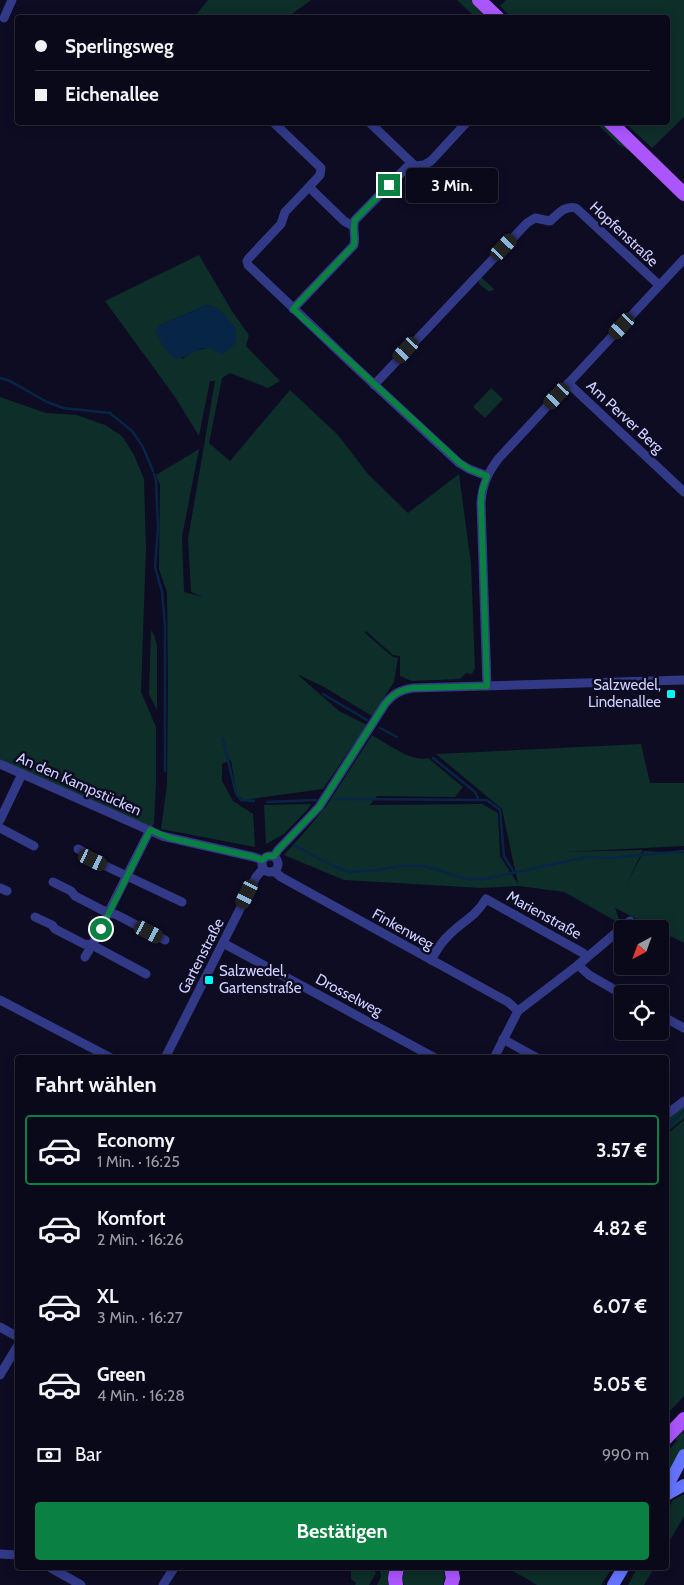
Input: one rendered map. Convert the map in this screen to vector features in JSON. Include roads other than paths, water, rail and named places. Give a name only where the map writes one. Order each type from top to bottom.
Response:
[{"type":"main road","points":[[479,0],[495,15]]},
{"type":"main road","points":[[613,125],[684,194]]},
{"type":"main road","points":[[669,1435],[684,1419]]},
{"type":"main road","points":[[669,1491],[677,1479],[684,1455]]},
{"type":"main road","points":[[395,1584],[397,1570]]},
{"type":"main road","points":[[452,1570],[452,1585]]},
{"type":"main road","points":[[613,1585],[622,1570]]},
{"type":"street","points":[[4,18],[12,0]]},
{"type":"street","points":[[277,125],[321,168],[321,172],[285,212],[281,224],[249,258],[248,265],[460,463],[469,469],[487,476]]},
{"type":"street","points":[[372,125],[414,166]]},
{"type":"street","points":[[293,309],[354,245],[356,235],[355,220],[407,167],[424,165],[431,161],[464,125]]},
{"type":"street","points":[[309,187],[344,221],[354,226]]},
{"type":"street","name":"Hopfenstraße","points":[[374,384],[527,223],[535,218],[550,220],[564,208],[572,206],[576,208],[659,285]]},
{"type":"street","points":[[487,686],[481,502],[487,476],[499,458],[684,259]]},
{"type":"street","name":"Am Perver Berg","points":[[568,383],[684,492]]},
{"type":"street","points":[[274,856],[319,807],[385,704],[394,694],[402,690],[413,688],[684,680]]},
{"type":"street","name":"An den Kampstücken","points":[[0,764],[170,838],[254,857],[263,864],[267,872],[274,871]]},
{"type":"street","points":[[0,820],[22,774]]},
{"type":"street","points":[[0,828],[34,846]]},
{"type":"street","points":[[85,957],[150,830]]},
{"type":"street","points":[[78,850],[90,856],[93,860],[182,902]]},
{"type":"street","points":[[263,864],[267,856],[274,856]]},
{"type":"street","points":[[274,856],[278,862],[274,871]]},
{"type":"street","name":"Gartenstraße","points":[[167,1055],[263,864]]},
{"type":"street","name":"Finkenweg","points":[[274,871],[281,877],[508,1002],[518,1011]]},
{"type":"street","points":[[52,882],[71,891],[75,896],[165,940]]},
{"type":"street","name":"Marienstraße","points":[[431,960],[447,936],[472,917],[486,899],[587,957]]},
{"type":"street","points":[[35,917],[84,944],[92,945],[146,974]]},
{"type":"street","name":"Marienstraße","points":[[495,1055],[518,1011],[614,934]]},
{"type":"street","name":"Drosselweg","points":[[223,943],[429,1055]]},
{"type":"street","points":[[578,965],[589,976],[614,990]]},
{"type":"street","points":[[0,1000],[105,1055]]},
{"type":"street","points":[[669,1020],[684,1028]]},
{"type":"street","points":[[503,1039],[532,1055]]},
{"type":"street","points":[[669,1113],[684,1101]]},
{"type":"street","points":[[0,1327],[15,1335]]},
{"type":"street","points":[[0,1375],[15,1351]]},
{"type":"street","points":[[0,1554],[15,1555]]},
{"type":"street","points":[[55,1570],[81,1585]]},
{"type":"street","points":[[163,1585],[173,1570]]},
{"type":"water","points":[[207,305],[219,309],[236,328],[236,343],[223,354],[206,348],[197,350],[179,359],[174,359],[163,346],[155,331],[160,325]]},
{"type":"waterway","points":[[0,378],[10,381],[47,402],[63,408],[110,413],[132,431],[143,447],[153,471]]},
{"type":"waterway","points":[[154,474],[156,480],[158,527],[155,567],[162,592],[165,625],[165,771]]},
{"type":"waterway","points":[[323,694],[367,720]]},
{"type":"waterway","points":[[380,728],[397,737]]},
{"type":"waterway","points":[[223,739],[236,794],[241,800],[254,801]]},
{"type":"waterway","points":[[433,758],[475,792],[478,798]]},
{"type":"waterway","points":[[336,799],[487,800],[500,810],[504,856],[513,871]]},
{"type":"waterway","points":[[267,802],[316,800]]},
{"type":"waterway","points":[[294,845],[333,866],[350,872],[401,866],[424,866],[467,879],[485,879],[586,857],[610,858],[684,851]]},
{"type":"waterway","points":[[669,1124],[684,1111]]},
{"type":"place","name":"Salzwedel, Lindenallee","points":[[671,694]]},
{"type":"place","name":"Salzwedel, Gartenstraße","points":[[209,980]]}]
